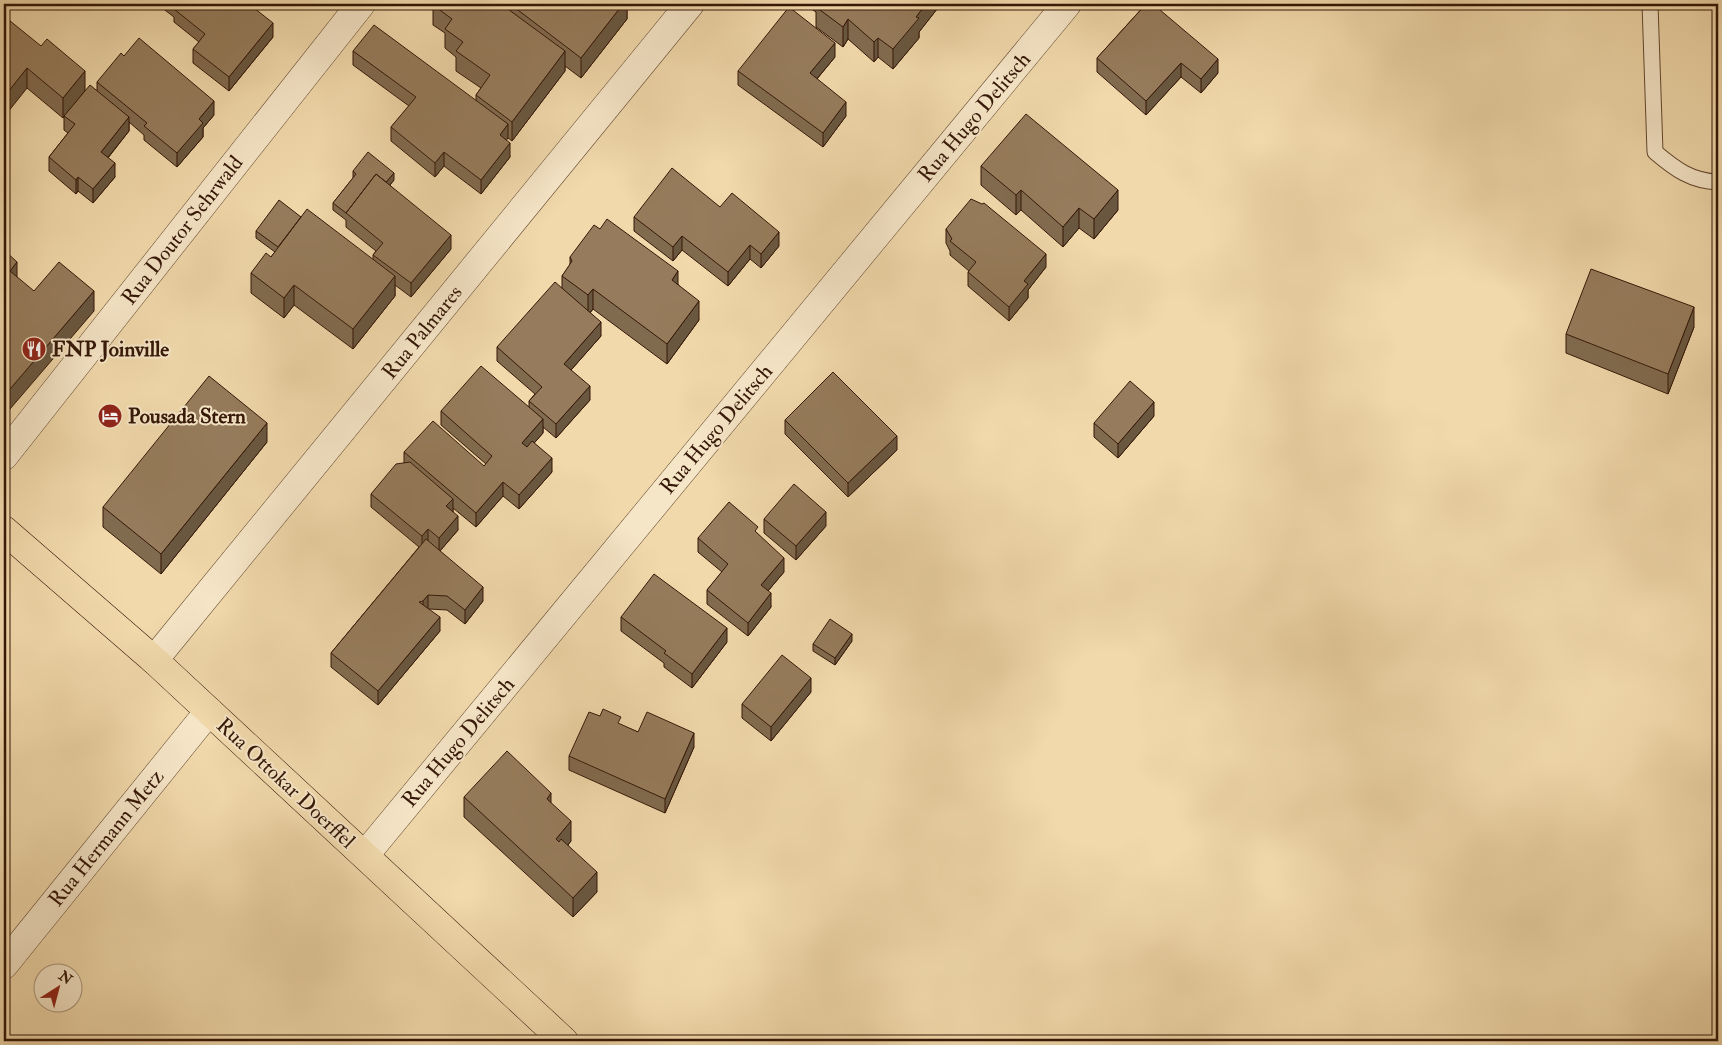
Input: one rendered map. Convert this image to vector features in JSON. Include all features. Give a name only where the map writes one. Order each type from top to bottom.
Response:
[{"type":"main road","name":"Rua Ottokar Doerffel","points":[[4,530],[154,660],[564,1041]]},
{"type":"street","name":"Rua Doutor Sehrwald","points":[[4,456],[361,4]]},
{"type":"street","name":"Rua Palmares","points":[[154,660],[690,4]]},
{"type":"street","name":"Rua Hugo Delitsch","points":[[365,855],[1067,4]]},
{"type":"street","name":"Rua Hermann Metz","points":[[4,965],[209,711]]},
{"type":"lane","points":[[1650,4],[1655,152],[1678,171],[1704,182],[1718,182]]},
{"type":"building","points":[[175,4],[249,4],[273,23],[229,77],[193,49],[205,34],[174,9],[177,5]]},
{"type":"building","points":[[434,4],[501,4],[565,51],[512,122],[476,95],[490,75],[456,51],[463,42],[445,29],[452,19]]},
{"type":"building","points":[[510,4],[623,4],[581,58]]},
{"type":"building","points":[[818,4],[926,4],[916,17],[919,18],[893,49],[878,38],[874,42],[848,19],[843,27],[816,7]]},
{"type":"building","points":[[1146,4],[1153,4],[1218,59],[1201,79],[1181,63],[1146,101],[1097,58]]},
{"type":"building","points":[[789,7],[835,43],[810,73],[846,102],[823,133],[738,71]]},
{"type":"building","points":[[4,16],[41,46],[47,39],[85,71],[63,98],[27,68],[4,97]]},
{"type":"building","points":[[374,25],[508,124],[500,135],[510,143],[481,180],[444,152],[435,163],[391,127],[416,97],[353,51]]},
{"type":"building","points":[[139,38],[214,101],[199,119],[203,123],[177,153],[144,126],[147,123],[97,82],[121,53],[124,56]]},
{"type":"building","points":[[90,85],[129,117],[101,152],[115,163],[93,189],[78,177],[76,180],[49,157],[75,124],[64,116]]},
{"type":"building","points":[[1026,114],[1118,190],[1094,219],[1079,208],[1063,227],[1021,190],[1016,195],[981,166]]},
{"type":"building","points":[[368,152],[394,173],[386,182],[376,174],[346,213],[333,203],[356,174],[353,171]]},
{"type":"building","points":[[672,168],[720,207],[732,193],[779,232],[761,254],[750,245],[728,272],[682,236],[673,247],[634,217]]},
{"type":"building","points":[[376,174],[451,235],[411,283],[373,255],[383,243],[346,213]]},
{"type":"building","points":[[971,199],[982,204],[984,203],[1046,254],[1024,281],[1028,284],[1009,307],[968,272],[976,262],[950,241],[952,239],[946,229]]},
{"type":"building","points":[[279,200],[301,217],[278,247],[256,231]]},
{"type":"building","points":[[307,209],[395,276],[353,329],[294,285],[284,298],[251,273],[266,253],[271,257]]},
{"type":"building","points":[[607,219],[678,271],[672,280],[699,301],[667,344],[593,289],[588,295],[562,276],[572,261],[570,257],[594,225],[600,229]]},
{"type":"building","points":[[4,250],[17,262],[10,271],[34,291],[59,262],[94,291],[4,396]]},
{"type":"building","points":[[1591,269],[1694,307],[1668,374],[1566,334]]},
{"type":"building","points":[[555,282],[601,322],[564,364],[590,386],[556,424],[529,401],[542,387],[497,347]]},
{"type":"building","points":[[481,366],[543,419],[522,443],[527,447],[532,441],[552,458],[519,495],[503,482],[476,513],[404,452],[433,421],[484,466],[492,456],[441,411]]},
{"type":"building","points":[[833,372],[897,436],[848,483],[785,420]]},
{"type":"building","points":[[209,376],[267,423],[161,554],[103,507]]},
{"type":"building","points":[[1130,381],[1154,402],[1118,444],[1094,423]]},
{"type":"building","points":[[410,462],[453,499],[446,506],[458,516],[439,538],[428,529],[422,536],[371,494],[396,464]]},
{"type":"building","points":[[794,484],[826,512],[796,546],[764,519]]},
{"type":"building","points":[[729,502],[758,527],[755,531],[784,558],[761,585],[771,593],[748,623],[707,590],[728,564],[698,538]]},
{"type":"building","points":[[426,539],[483,587],[465,610],[447,596],[428,595],[423,601],[419,602],[440,617],[378,691],[331,653]]},
{"type":"building","points":[[654,574],[727,628],[692,674],[664,653],[666,651],[621,617]]},
{"type":"building","points":[[830,619],[852,634],[835,658],[813,644]]},
{"type":"building","points":[[782,655],[811,678],[771,727],[742,704]]},
{"type":"building","points":[[603,709],[621,717],[618,723],[638,732],[647,712],[694,733],[665,799],[569,756],[589,712],[600,716]]},
{"type":"building","points":[[507,751],[551,793],[547,799],[571,821],[556,839],[559,842],[561,839],[597,872],[573,898],[464,797]]},
{"type":"place","name":"FNP Joinville","points":[[34,349]]},
{"type":"place","name":"Pousada Stern","points":[[110,416]]}]
